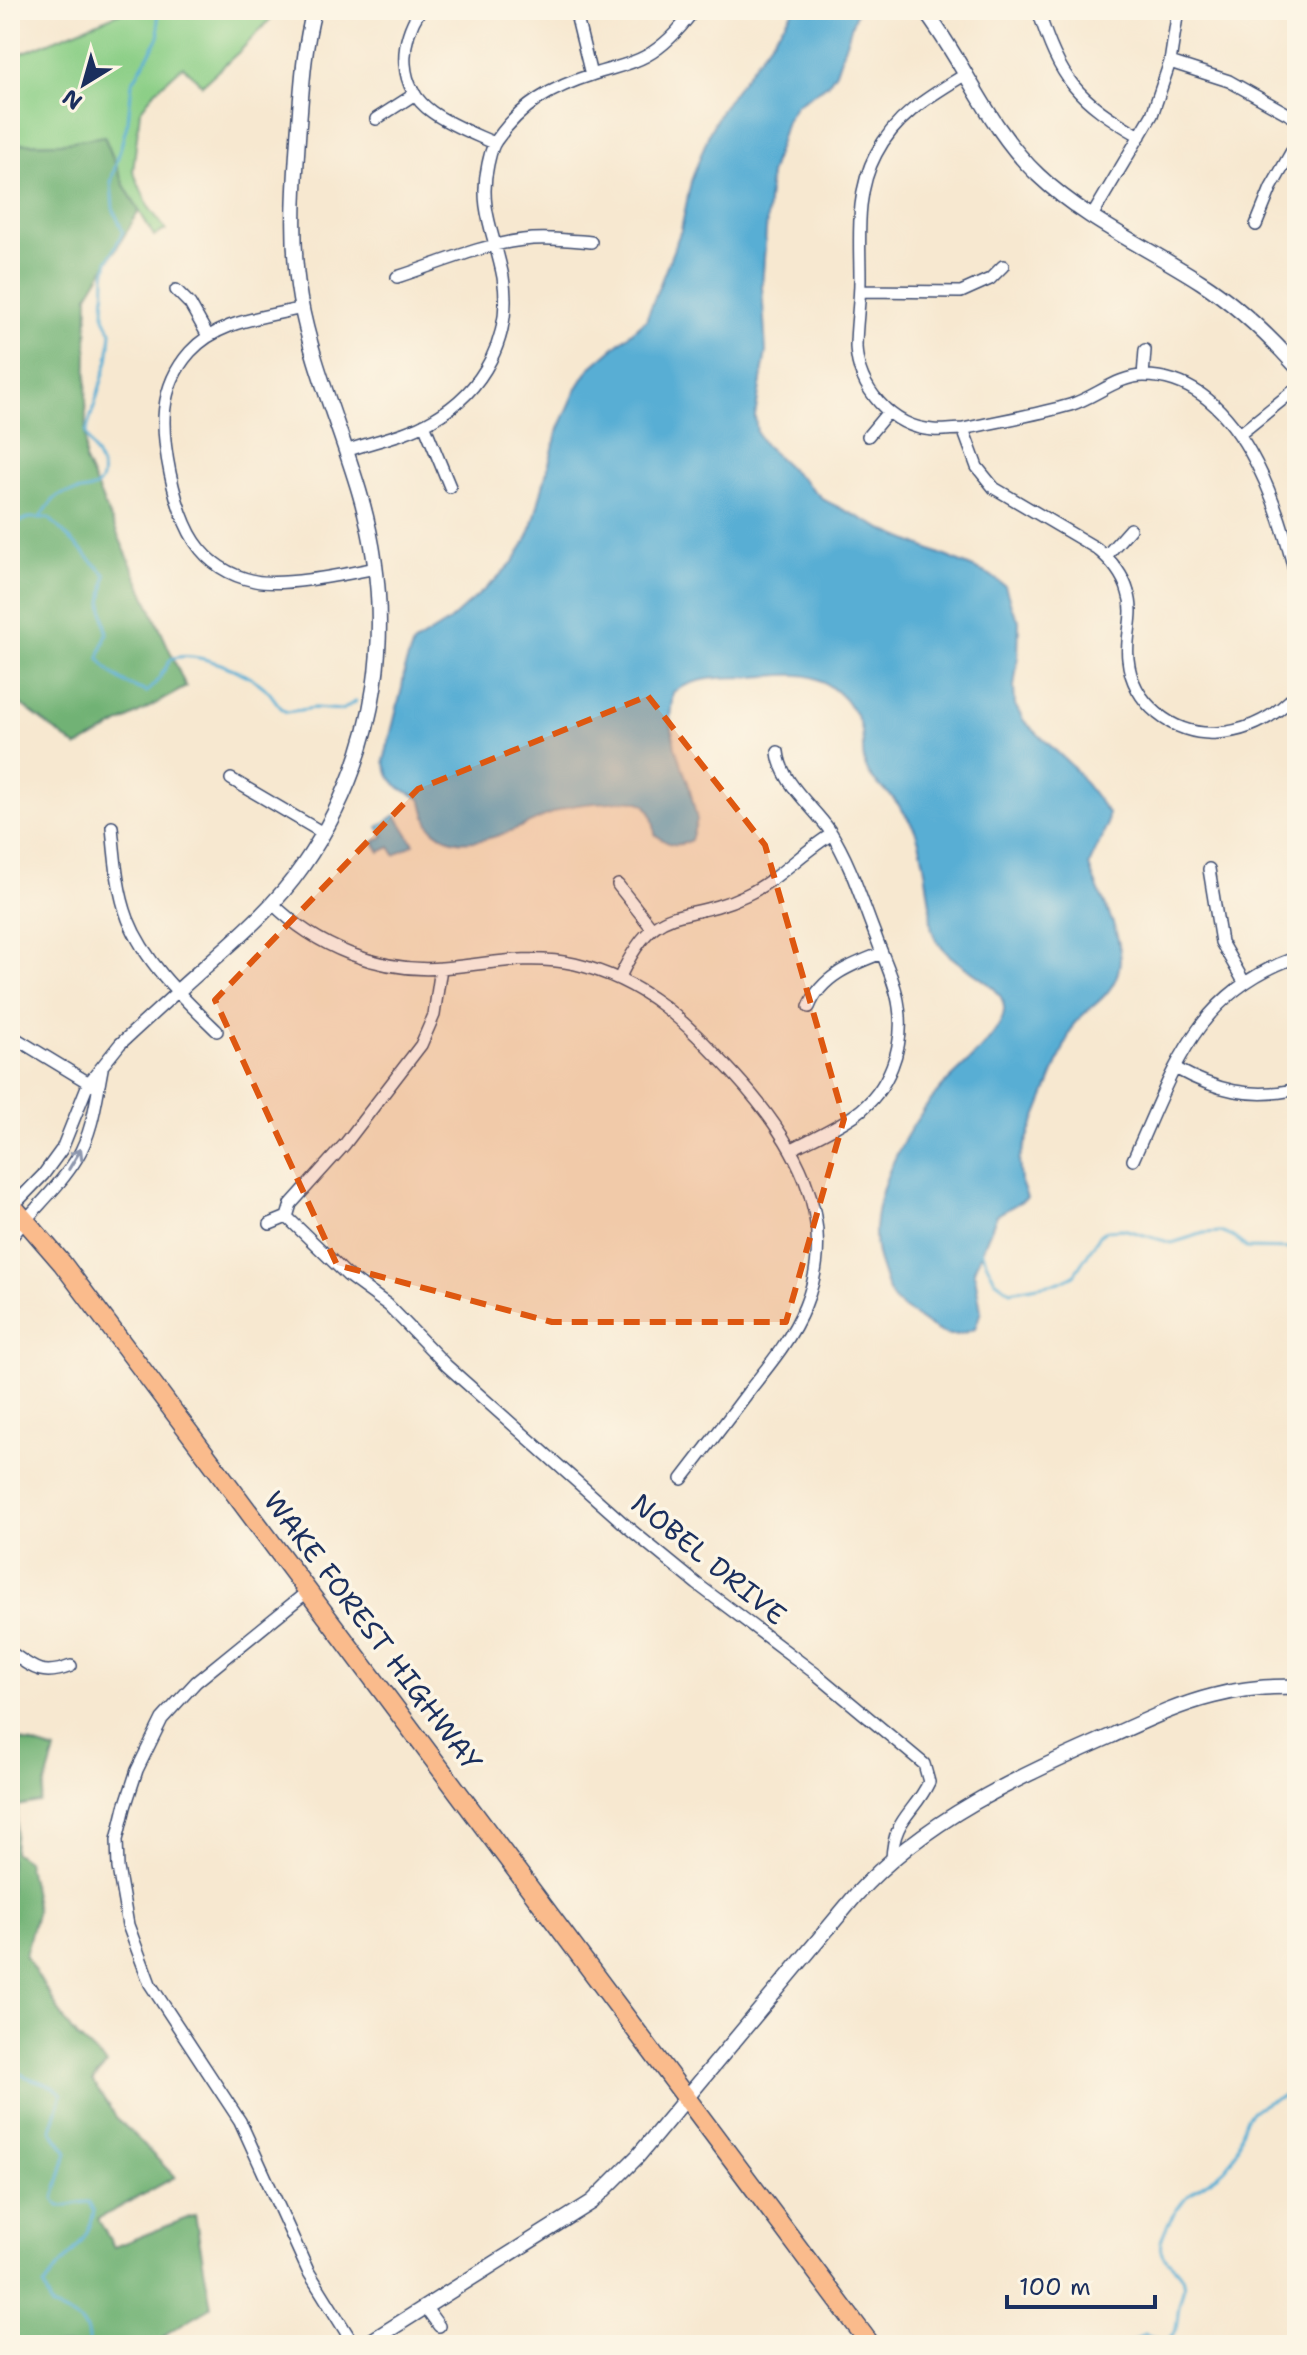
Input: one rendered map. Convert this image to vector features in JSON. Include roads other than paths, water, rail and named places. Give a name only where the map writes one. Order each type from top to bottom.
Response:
[{"type":"highway","name":"WAKE FOREST HIGHWAY","points":[[14,1209],[75,1281],[871,2345]]},
{"type":"street","points":[[10,1239],[14,1209],[62,1149],[102,1069],[120,1044],[272,903],[302,867],[323,833],[353,770],[371,704],[380,651],[376,568],[370,534],[302,308],[296,266],[294,210],[305,51],[314,10]]},
{"type":"street","points":[[420,10],[409,28],[404,45],[407,76],[415,94],[441,118],[494,143]]},
{"type":"street","points":[[575,10],[591,75]]},
{"type":"street","points":[[346,451],[424,424],[443,414],[466,395],[494,355],[501,336],[505,303],[503,280],[484,201],[494,143],[518,113],[541,95],[649,55],[662,46],[694,10]]},
{"type":"street","points":[[924,10],[1020,157],[1057,192],[1229,302],[1254,322],[1297,367]]},
{"type":"street","points":[[1038,10],[1049,46],[1074,89],[1101,114],[1140,136]]},
{"type":"street","points":[[1092,216],[1156,104],[1170,62],[1178,10]]},
{"type":"street","points":[[1170,62],[1229,81],[1297,119]]},
{"type":"street","points":[[966,74],[908,111],[896,124],[874,156],[862,191],[856,348],[870,391],[888,412],[917,427],[963,429],[1075,403],[1114,384],[1143,376],[1172,381],[1211,403],[1240,434],[1272,498],[1290,550],[1297,582]]},
{"type":"street","points":[[376,119],[415,94]]},
{"type":"street","points":[[1256,225],[1271,188],[1297,142]]},
{"type":"street","points":[[397,277],[524,239],[591,242]]},
{"type":"street","points":[[860,291],[961,292],[990,279],[1003,266]]},
{"type":"street","points":[[176,290],[190,304],[208,336]]},
{"type":"street","points":[[302,308],[229,325],[208,336],[191,352],[173,377],[163,417],[165,446],[177,505],[192,539],[220,567],[254,581],[274,582],[376,568]]},
{"type":"street","points":[[1143,376],[1145,350]]},
{"type":"street","points":[[1240,434],[1297,388]]},
{"type":"street","points":[[868,436],[888,412]]},
{"type":"street","points":[[424,424],[450,487]]},
{"type":"street","points":[[963,429],[977,467],[994,488],[1106,556],[1121,575],[1131,603],[1132,618],[1127,645],[1132,677],[1146,703],[1166,721],[1204,734],[1234,730],[1280,711],[1297,693]]},
{"type":"street","points":[[1106,556],[1130,529]]},
{"type":"street","points":[[778,752],[783,773],[832,834],[846,861],[882,953],[897,997],[900,1017],[899,1039],[891,1070],[873,1098],[855,1114],[792,1149]]},
{"type":"street","points":[[231,779],[323,833]]},
{"type":"street","points":[[112,827],[118,881],[129,920],[143,948],[178,991],[217,1031]]},
{"type":"street","points":[[619,979],[634,949],[651,927],[677,914],[746,895],[832,834]]},
{"type":"street","points":[[1209,869],[1221,942],[1244,982]]},
{"type":"street","points":[[618,885],[651,927]]},
{"type":"street","points":[[272,903],[304,931],[358,957],[393,966],[441,968],[500,960],[549,960],[596,970],[619,979],[652,996],[688,1025],[761,1105],[792,1149],[811,1198],[816,1231],[815,1263],[806,1306],[778,1353],[682,1479]]},
{"type":"street","points":[[809,1007],[819,988],[841,971],[882,953]]},
{"type":"street","points":[[1133,1160],[1187,1043],[1205,1018],[1244,982],[1297,957]]},
{"type":"street","points":[[270,1224],[287,1217],[291,1204],[345,1144],[421,1045],[434,1015],[441,968]]},
{"type":"street","points":[[10,1035],[93,1086]]},
{"type":"street","points":[[1175,1068],[1210,1086],[1234,1093],[1274,1093],[1297,1089]]},
{"type":"street","points":[[14,1209],[62,1179],[77,1157],[90,1129],[93,1086]]},
{"type":"street","name":"NOBEL DRIVE","points":[[287,1217],[347,1275],[392,1310],[447,1366],[631,1530],[679,1571],[816,1674],[924,1764],[929,1782],[896,1830],[892,1860]]},
{"type":"street","points":[[308,1591],[196,1682],[162,1719],[142,1760],[125,1807],[117,1840],[118,1868],[130,1934],[150,1984],[240,2121],[308,2271],[354,2345]]},
{"type":"street","points":[[10,1652],[43,1672],[53,1673],[71,1666]]},
{"type":"street","points":[[365,2345],[602,2194],[638,2156],[864,1886],[926,1834],[1012,1783],[1149,1719],[1212,1696],[1241,1690],[1297,1687]]},
{"type":"street","points":[[426,2308],[439,2326]]},
{"type":"water","points":[[794,10],[857,10],[836,72],[828,84],[796,105],[786,121],[770,175],[762,287],[766,352],[755,416],[757,433],[764,444],[824,500],[886,531],[990,575],[1005,586],[1019,620],[1015,705],[1024,721],[1072,766],[1108,813],[1107,826],[1089,865],[1115,930],[1120,963],[1105,995],[1073,1025],[1019,1160],[1021,1182],[1027,1198],[997,1215],[974,1270],[981,1311],[975,1329],[957,1335],[935,1329],[893,1298],[881,1268],[876,1244],[876,1219],[891,1166],[904,1141],[935,1096],[992,1036],[999,1026],[1004,1007],[1001,997],[993,988],[947,953],[938,942],[931,927],[926,876],[914,828],[899,805],[868,772],[860,723],[844,699],[815,678],[793,675],[712,678],[673,692],[670,717],[675,747],[689,785],[697,820],[691,840],[676,845],[655,834],[654,823],[644,804],[631,801],[568,807],[480,840],[445,838],[429,825],[421,799],[398,787],[389,776],[384,761],[413,644],[448,622],[514,561],[533,524],[557,433],[577,388],[589,369],[646,320],[681,230],[691,181],[710,131],[723,107]]},
{"type":"water","points":[[396,815],[414,844],[395,855],[390,847],[380,852],[374,842],[384,836],[378,827]]},
{"type":"waterway","points":[[41,516],[58,496],[94,488],[102,478],[101,464],[86,433],[110,344],[111,332],[104,317],[105,275],[108,261],[123,232],[113,208],[111,182],[128,121],[132,83],[159,37],[157,10]]},
{"type":"waterway","points":[[10,526],[29,518],[49,518],[106,575],[102,603],[107,633],[99,658],[108,670],[126,683],[147,692],[171,659],[193,657],[246,675],[265,688],[286,712],[314,708],[342,710],[356,701]]},
{"type":"waterway","points":[[981,1251],[995,1280],[1010,1291],[1060,1282],[1074,1275],[1100,1235],[1108,1230],[1123,1229],[1172,1243],[1204,1233],[1220,1232],[1247,1248],[1297,1249]]},
{"type":"waterway","points":[[10,2066],[62,2094],[51,2130],[67,2152],[54,2199],[59,2206],[89,2202],[94,2211],[86,2234],[44,2287],[52,2307],[82,2324],[90,2345]]},
{"type":"waterway","points":[[1127,2345],[1145,2334],[1164,2342],[1175,2331],[1183,2281],[1179,2272],[1164,2257],[1161,2242],[1176,2211],[1189,2195],[1227,2167],[1248,2116],[1268,2102],[1297,2090]]}]
